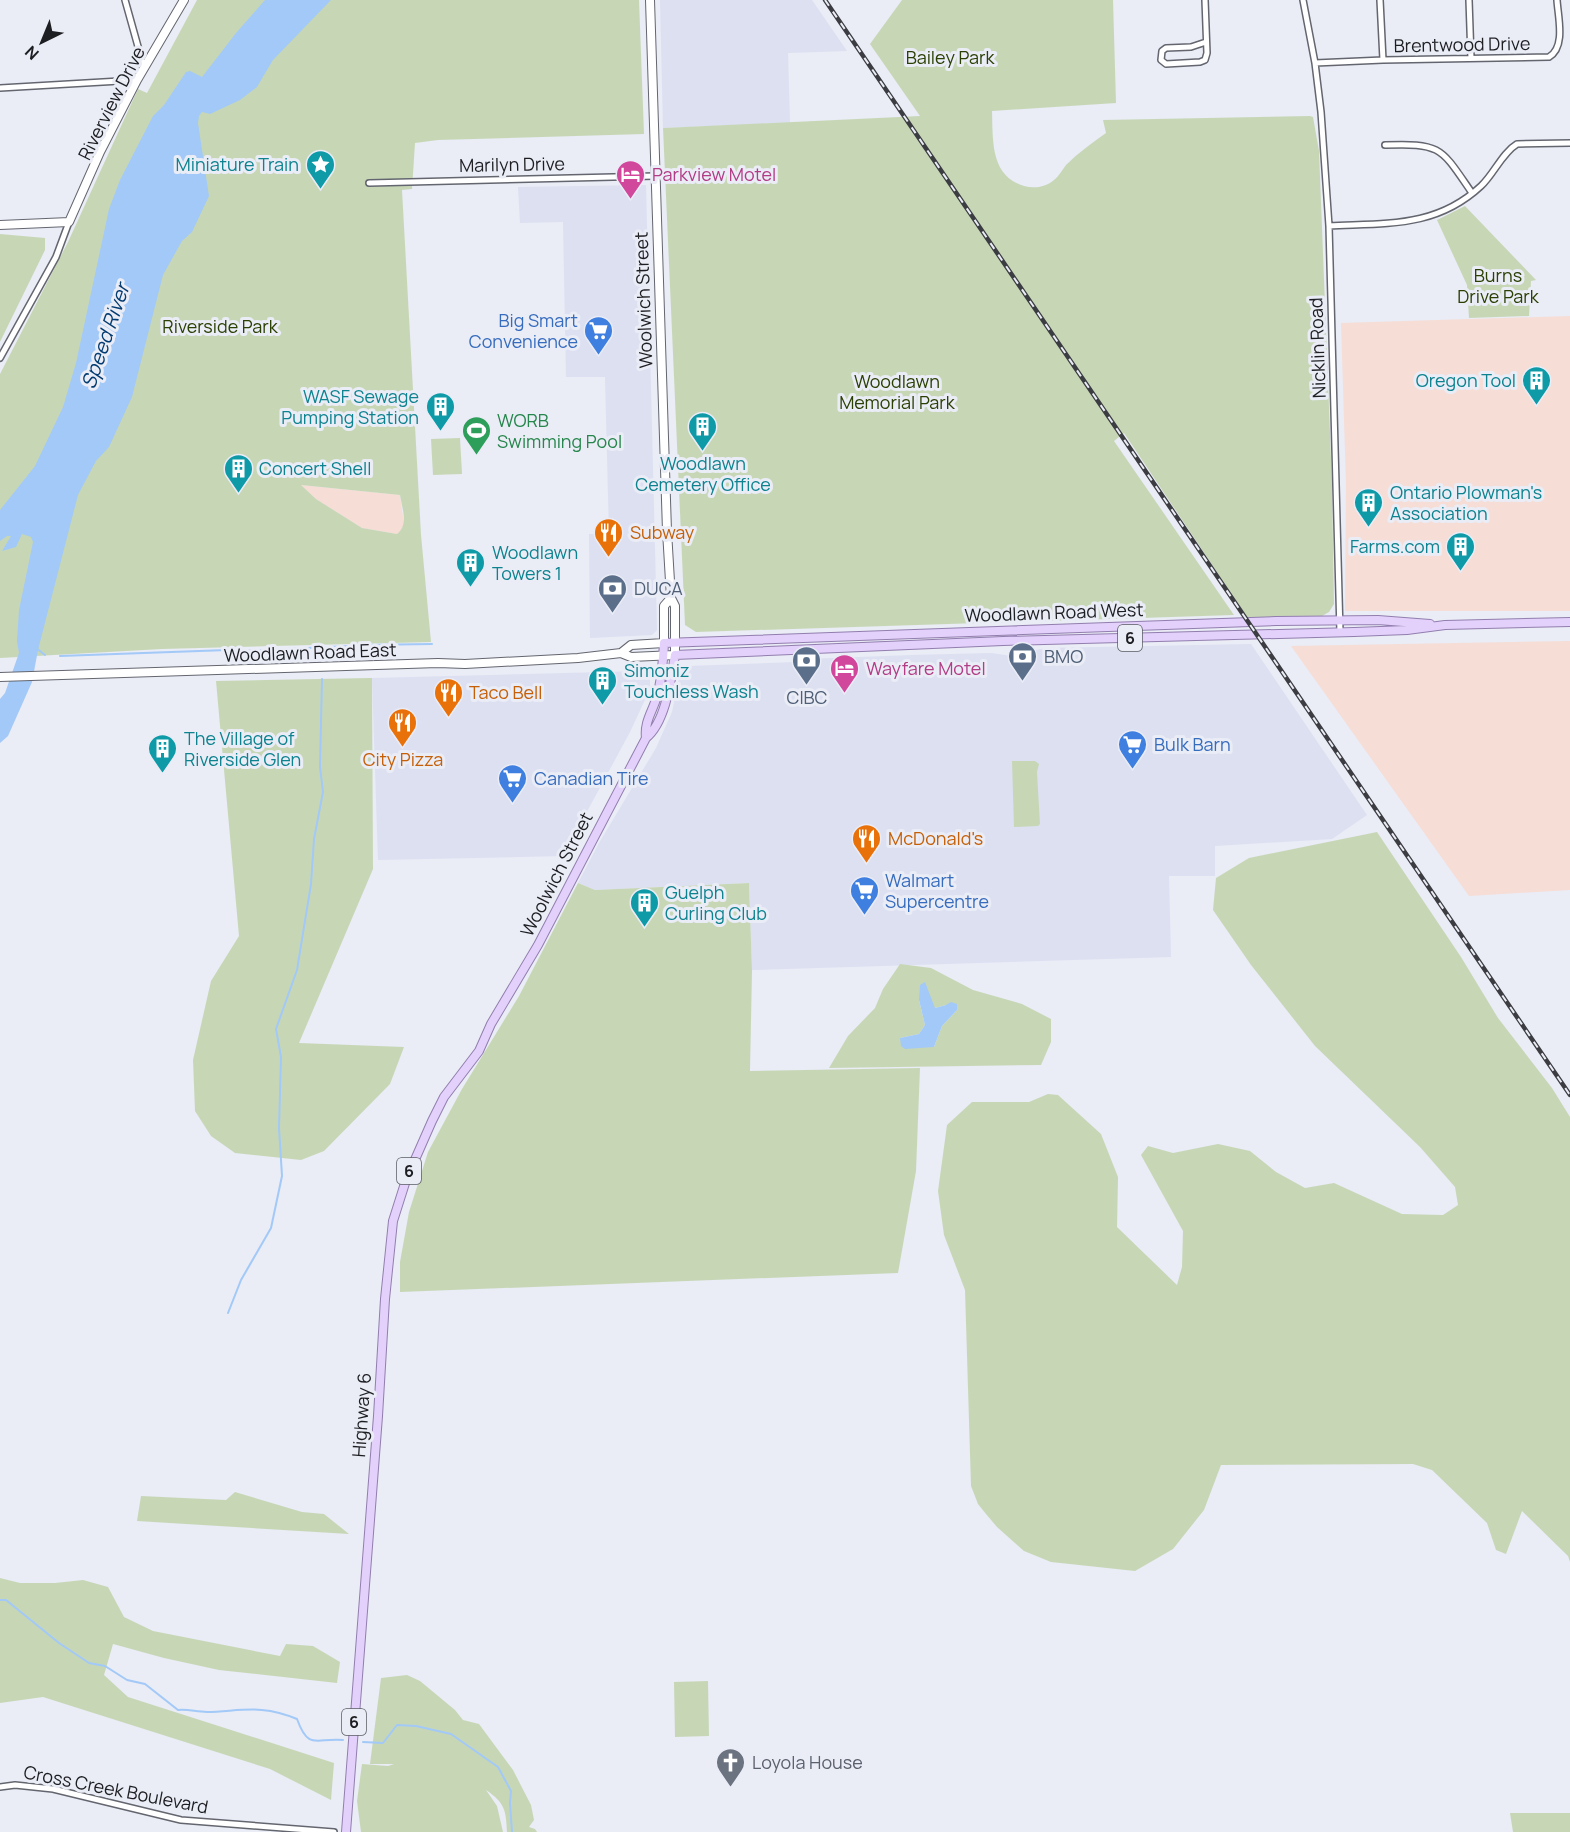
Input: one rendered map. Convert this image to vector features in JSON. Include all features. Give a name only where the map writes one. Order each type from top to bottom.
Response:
[{"type":"main road","name":"Riverview Drive","points":[[69,222],[100,152],[137,80],[184,0]]},
{"type":"main road","name":"Woolwich Street","points":[[491,1024],[538,945],[646,738],[653,730],[666,701],[675,655],[675,606],[670,598],[650,0]]},
{"type":"main road","points":[[0,225],[69,222]]},
{"type":"main road","name":"Woolwich Street","points":[[646,738],[645,726],[657,698],[664,656],[664,606],[670,598]]},
{"type":"main road","name":"Woodlawn Road West","points":[[664,643],[988,630],[1378,620],[1445,625],[1570,622]]},
{"type":"main road","name":"Woodlawn Road West","points":[[675,655],[1003,641],[1407,630],[1445,625]]},
{"type":"main road","name":"Woodlawn Road East","points":[[621,653],[631,645],[664,643]]},
{"type":"main road","name":"Woodlawn Road East","points":[[1,677],[465,664],[578,658],[621,653],[632,657],[675,655]]},
{"type":"main road","name":"Highway 6","points":[[346,1832],[385,1299],[393,1221],[406,1180],[432,1121],[444,1097],[479,1051],[491,1024]]},
{"type":"street","points":[[125,0],[144,68]]},
{"type":"street","points":[[1205,0],[1207,53],[1205,60],[1166,64],[1161,60],[1162,51],[1166,48],[1191,47],[1206,42]]},
{"type":"street","name":"Nicklin Road","points":[[1303,0],[1322,112],[1329,226],[1340,632]]},
{"type":"street","points":[[1380,0],[1383,60]]},
{"type":"street","points":[[1469,0],[1471,58]]},
{"type":"street","name":"Brentwood Drive","points":[[1315,63],[1549,57],[1555,53],[1558,46],[1557,0]]},
{"type":"street","points":[[0,88],[137,80]]},
{"type":"street","points":[[1329,226],[1418,221],[1452,208],[1472,193],[1517,144],[1570,143]]},
{"type":"street","points":[[1385,145],[1421,144],[1441,151],[1472,193]]},
{"type":"street","name":"Marilyn Drive","points":[[369,183],[655,176]]},
{"type":"street","points":[[0,358],[62,246],[69,222]]},
{"type":"street","name":"Cross Creek Boulevard","points":[[0,1786],[15,1785],[53,1789],[180,1820],[334,1832]]},
{"type":"shaded area","points":[[660,0],[812,0],[847,51],[788,53],[790,123],[663,128]]},
{"type":"shaded area","points":[[646,185],[657,630],[652,635],[590,638],[589,534],[609,534],[605,377],[566,377],[563,222],[520,223],[518,187]]},
{"type":"shaded area","points":[[1570,316],[1570,611],[1345,611],[1346,484],[1341,323]]},
{"type":"shaded area","points":[[301,485],[400,495],[403,530],[397,534],[362,528],[316,499]]},
{"type":"shaded area","points":[[1570,641],[1570,890],[1469,896],[1291,646]]},
{"type":"shaded area","points":[[1251,644],[1367,815],[1332,839],[1215,846],[1215,876],[1169,876],[1171,957],[752,970],[749,883],[595,890],[578,883],[599,843],[656,748],[672,712],[680,674],[688,666],[912,655],[991,653],[1012,656],[1045,648]]},
{"type":"shaded area","points":[[643,671],[650,677],[650,689],[630,732],[563,856],[378,860],[372,678]]},
{"type":"green space","name":"Riverside Park","points":[[197,0],[639,0],[644,134],[438,140],[415,143],[412,189],[402,190],[421,535],[431,642],[162,649],[0,658],[0,374],[68,242],[138,89],[147,93]],"holes":[[[301,485],[400,495],[404,521],[397,534],[362,528],[316,499]]]},
{"type":"green space","name":"Woodlawn Memorial Park","points":[[902,0],[1113,0],[1116,103],[992,111],[994,145],[999,166],[1013,181],[1024,186],[1040,187],[1054,180],[1066,165],[1106,133],[1103,120],[1313,117],[1319,151],[1332,484],[1334,604],[1329,612],[1322,616],[1252,619],[1247,617],[1124,433],[1114,441],[1234,615],[696,632],[685,625],[663,128],[920,116],[870,44]]},
{"type":"green space","name":"Burns Drive Park","points":[[1465,206],[1536,280],[1531,281],[1529,316],[1469,318],[1467,285],[1437,220]]},
{"type":"green space","points":[[0,234],[45,238],[45,250],[0,342]]},
{"type":"green space","points":[[460,438],[462,474],[433,475],[431,439]]},
{"type":"green space","points":[[372,678],[373,869],[299,1043],[404,1047],[390,1084],[324,1151],[301,1160],[235,1153],[211,1136],[195,1111],[193,1060],[211,981],[239,936],[216,681]]},
{"type":"green space","points":[[1012,761],[1035,761],[1039,764],[1037,772],[1040,824],[1038,826],[1014,827]]},
{"type":"green space","points":[[1377,832],[1461,957],[1498,1018],[1552,1088],[1570,1117],[1570,1562],[1568,1556],[1522,1511],[1506,1554],[1496,1550],[1487,1523],[1432,1470],[1413,1464],[1221,1465],[1204,1510],[1173,1549],[1135,1571],[1051,1562],[1024,1551],[986,1514],[978,1504],[971,1486],[965,1290],[944,1235],[938,1191],[947,1125],[972,1102],[1029,1102],[1048,1094],[1058,1095],[1101,1134],[1118,1177],[1117,1227],[1177,1285],[1182,1267],[1183,1231],[1141,1155],[1148,1146],[1173,1153],[1218,1144],[1250,1151],[1276,1172],[1305,1188],[1334,1183],[1402,1214],[1443,1215],[1458,1205],[1455,1187],[1420,1147],[1315,1046],[1251,965],[1213,910],[1216,878],[1249,858]]},
{"type":"green space","points":[[578,883],[595,890],[749,883],[752,970],[750,1071],[920,1068],[916,1171],[898,1273],[400,1292],[400,1262],[409,1212],[428,1152],[462,1089],[519,996]]},
{"type":"green space","points":[[900,964],[931,968],[973,990],[1022,1004],[1051,1019],[1051,1042],[1041,1065],[829,1068],[848,1036],[875,1008],[883,989]],"holes":[[[919,1000],[935,1008],[946,1005],[957,1010],[942,1026],[934,1047],[900,1038],[919,1034],[925,1025]]]},
{"type":"green space","points":[[235,1492],[302,1512],[324,1514],[349,1534],[137,1521],[141,1496],[226,1500]]},
{"type":"green space","points":[[0,1578],[20,1583],[83,1580],[108,1587],[124,1617],[153,1631],[280,1656],[286,1644],[313,1646],[340,1662],[337,1683],[219,1670],[113,1644],[104,1675],[128,1697],[334,1763],[331,1800],[270,1769],[43,1697],[0,1703]]},
{"type":"green space","points":[[407,1675],[420,1681],[455,1710],[463,1720],[479,1724],[513,1770],[531,1805],[534,1820],[529,1827],[537,1832],[507,1832],[506,1818],[501,1803],[486,1790],[497,1806],[503,1832],[361,1832],[357,1801],[362,1764],[388,1766],[394,1764],[370,1764],[381,1678]]},
{"type":"green space","points":[[708,1681],[709,1736],[675,1737],[674,1682]]},
{"type":"green space","points":[[1510,1813],[1570,1813],[1570,1832],[1513,1832]]},
{"type":"water","name":"Speed River","points":[[265,0],[331,0],[273,60],[257,87],[240,100],[210,114],[202,112],[199,116],[198,123],[209,196],[192,232],[182,241],[163,275],[132,397],[109,447],[96,461],[78,495],[38,650],[32,682],[8,736],[0,743],[0,699],[5,693],[19,653],[17,641],[19,610],[33,542],[31,537],[22,534],[16,547],[2,551],[11,536],[0,541],[0,510],[35,466],[63,407],[76,363],[109,209],[120,180],[153,116],[164,105],[186,72],[190,71],[202,77]]},
{"type":"water","points":[[925,982],[935,1008],[951,1002],[957,1004],[957,1010],[942,1026],[934,1047],[905,1049],[901,1046],[900,1038],[919,1034],[925,1025],[919,1000],[920,985]]},
{"type":"waterway","points":[[362,645],[432,644]]},
{"type":"waterway","points":[[242,651],[350,646]]},
{"type":"waterway","points":[[36,648],[45,655]]},
{"type":"waterway","points":[[60,656],[227,650]]},
{"type":"waterway","points":[[228,1313],[241,1280],[271,1228],[282,1176],[279,1128],[281,1057],[276,1029],[297,970],[311,884],[314,839],[323,792],[320,767],[322,679]]},
{"type":"waterway","points":[[0,1600],[6,1600],[59,1643],[89,1663],[105,1666],[127,1680],[145,1684],[178,1710],[273,1711],[297,1719],[301,1729],[310,1739],[315,1741],[343,1740]]},
{"type":"waterway","points":[[363,1742],[383,1743],[397,1725],[416,1726],[451,1734],[498,1767],[511,1791],[512,1832]]},
{"type":"railway","points":[[825,0],[1570,1095]]},
{"type":"place","name":"Miniature Train","points":[[320,190]]},
{"type":"place","name":"Parkview Motel","points":[[631,200]]},
{"type":"place","name":"Big Smart Convenience","points":[[599,356]]},
{"type":"place","name":"Oregon Tool","points":[[1537,406]]},
{"type":"place","name":"WASF Sewage Pumping Station","points":[[440,432]]},
{"type":"place","name":"Woodlawn Cemetery Office","points":[[703,452]]},
{"type":"place","name":"WORB Swimming Pool","points":[[476,456]]},
{"type":"place","name":"Concert Shell","points":[[238,494]]},
{"type":"place","name":"Ontario Plowman's Association","points":[[1369,528]]},
{"type":"place","name":"Subway","points":[[609,558]]},
{"type":"place","name":"Farms.com","points":[[1461,572]]},
{"type":"place","name":"Woodlawn Towers 1","points":[[471,588]]},
{"type":"place","name":"DUCA","points":[[613,614]]},
{"type":"place","name":"BMO","points":[[1023,682]]},
{"type":"place","name":"CIBC","points":[[807,686]]},
{"type":"place","name":"Wayfare Motel","points":[[845,694]]},
{"type":"place","name":"Simoniz Touchless Wash","points":[[603,706]]},
{"type":"place","name":"Taco Bell","points":[[448,718]]},
{"type":"place","name":"City Pizza","points":[[403,748]]},
{"type":"place","name":"Bulk Barn","points":[[1133,770]]},
{"type":"place","name":"The Village of Riverside Glen","points":[[163,774]]},
{"type":"place","name":"Canadian Tire","points":[[513,804]]},
{"type":"place","name":"McDonald's","points":[[867,864]]},
{"type":"place","name":"Walmart Supercentre","points":[[864,916]]},
{"type":"place","name":"Guelph Curling Club","points":[[644,928]]},
{"type":"place","name":"Loyola House","points":[[731,1788]]},
{"type":"park label","name":"Bailey Park","points":[[950,57]]}]
